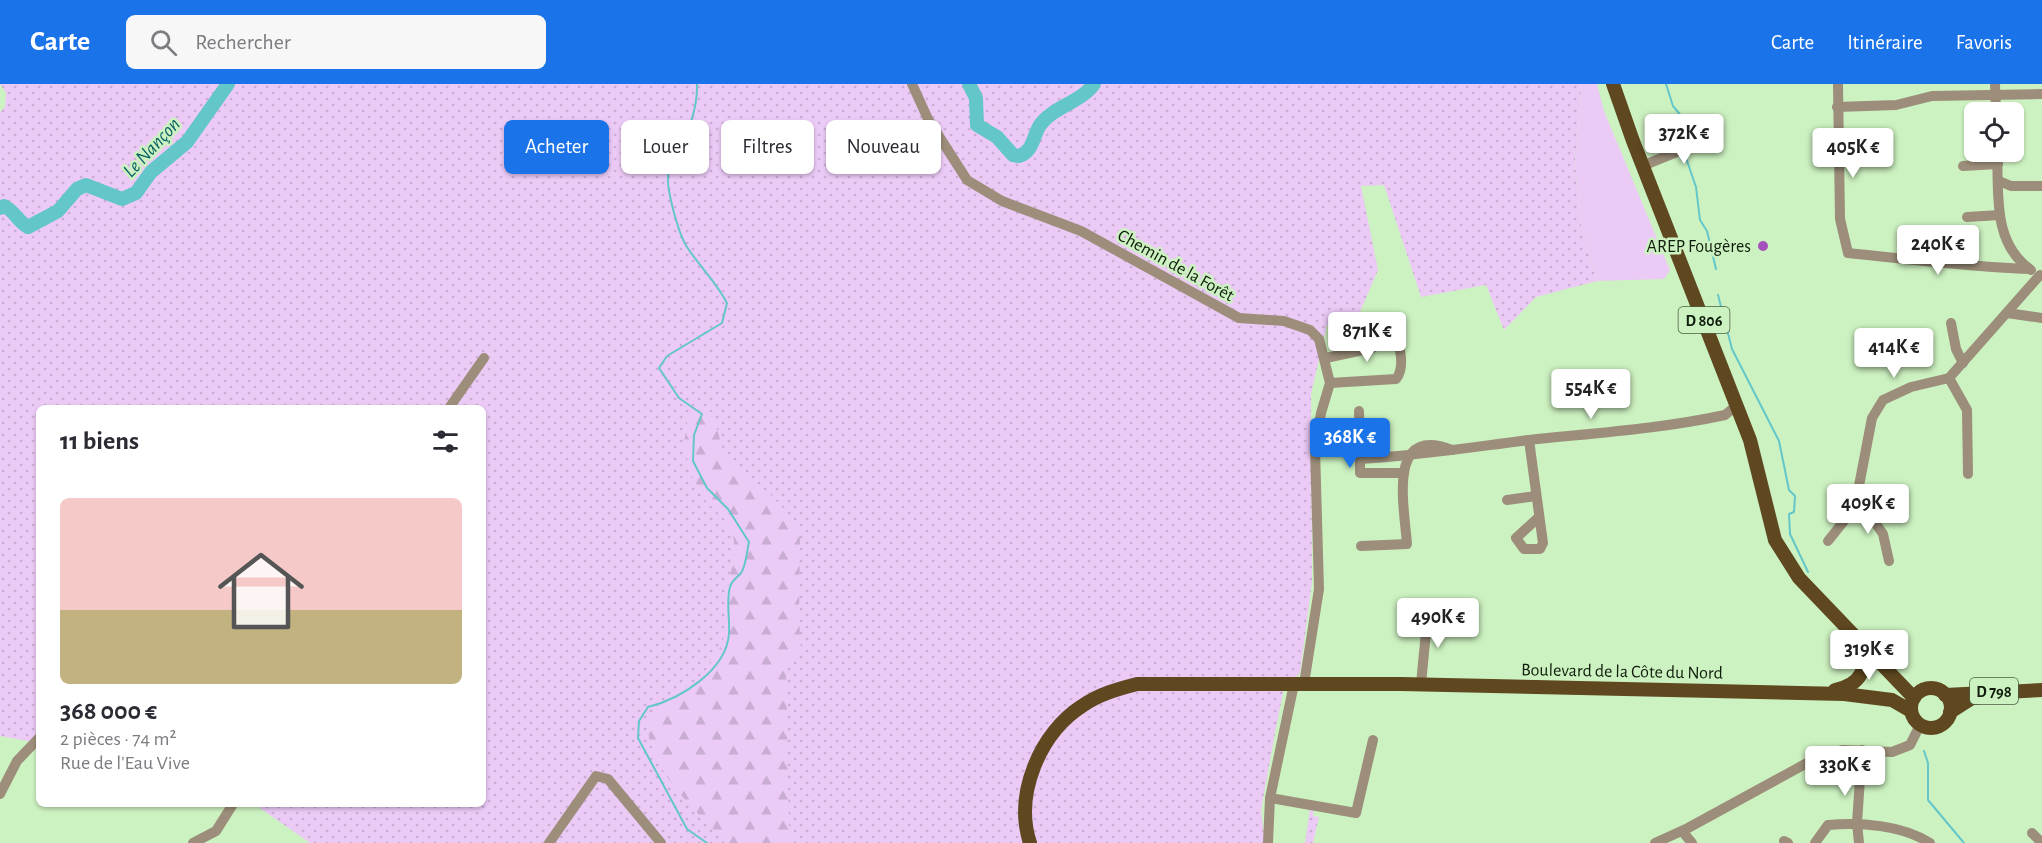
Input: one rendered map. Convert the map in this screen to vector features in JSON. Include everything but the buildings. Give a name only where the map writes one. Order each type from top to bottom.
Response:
[{"type":"main road","name":"D 806","points":[[1613,84],[1642,166],[1737,405],[1760,473],[1775,540],[1788,564],[1808,589],[1912,704]]},
{"type":"main road","points":[[1808,589],[1859,646],[1865,660],[1865,669],[1856,682],[1842,688],[1817,693]]},
{"type":"main road","name":"Boulevard de la Côte du Nord","points":[[1030,843],[1026,810],[1028,786],[1035,765],[1056,728],[1080,706],[1114,690],[1137,684],[1421,684],[1817,693],[1912,704]]},
{"type":"main road","points":[[1931,688],[1946,694],[1950,712],[1947,720],[1936,728],[1920,725],[1912,704],[1918,693],[1931,688]]},
{"type":"main road","name":"D 798","points":[[1946,694],[2042,690]]},
{"type":"main road","name":"D 798","points":[[1950,712],[1972,698],[2042,696]]},
{"type":"street","name":"Chemin de la Forêt","points":[[912,84],[928,119],[967,180],[1002,201],[1081,231],[1239,318],[1284,321],[1310,330],[1319,339],[1326,358],[1330,383],[1321,413],[1315,448],[1319,589],[1299,684],[1270,798],[1268,843]]},
{"type":"street","points":[[1838,84],[1836,107],[1840,219],[1848,253],[1968,267],[2029,269]]},
{"type":"street","points":[[1836,107],[1896,105],[1932,96],[1995,90],[2042,94]]},
{"type":"street","points":[[1642,166],[1714,137]]},
{"type":"street","points":[[1889,561],[1883,534],[1876,520],[1860,501],[1858,491],[1872,418],[1883,400],[1911,387],[1949,378],[2041,275],[2015,258],[2001,231],[1998,164],[1964,166]]},
{"type":"street","points":[[1998,181],[2011,186],[2042,186]]},
{"type":"street","points":[[1967,217],[2000,215]]},
{"type":"street","points":[[2007,313],[2042,318]]},
{"type":"street","points":[[1950,323],[1956,349],[1963,363]]},
{"type":"street","points":[[1326,358],[1372,348],[1396,332],[1401,364],[1400,375],[1396,379],[1330,383]]},
{"type":"street","points":[[451,405],[484,358]]},
{"type":"street","points":[[1949,378],[1967,410],[1968,474]]},
{"type":"street","points":[[1360,459],[1407,457],[1529,440],[1620,432],[1725,415],[1737,405]]},
{"type":"street","points":[[1359,411],[1360,473],[1404,473]]},
{"type":"street","points":[[1529,440],[1539,517]]},
{"type":"street","points":[[1361,546],[1407,544],[1404,473],[1407,457]]},
{"type":"street","points":[[1507,500],[1536,496]]},
{"type":"street","points":[[1828,541],[1860,501]]},
{"type":"street","points":[[1421,684],[1428,611]]},
{"type":"street","points":[[1655,843],[1682,831],[1818,757],[1842,750],[1892,752],[1910,745],[1920,725]]},
{"type":"street","points":[[1270,798],[1356,813],[1373,740]]},
{"type":"street","points":[[0,794],[17,761],[36,741]]},
{"type":"street","points":[[1859,843],[1857,823],[1862,750]]},
{"type":"street","points":[[549,843],[596,776],[608,779],[661,843]]},
{"type":"street","points":[[194,843],[216,831],[231,807]]},
{"type":"street","points":[[1815,843],[1828,825],[1857,823],[1899,832],[1930,843]]},
{"type":"street","points":[[1682,831],[1692,843]]},
{"type":"street","points":[[2032,833],[2042,843]]},
{"type":"green space","points":[[0,84],[1582,84],[1575,161],[1580,221],[1597,281],[1536,297],[1504,330],[1486,285],[1421,297],[1384,185],[1361,186],[1378,270],[1357,319],[1327,325],[1311,394],[1312,582],[1300,673],[1284,688],[1261,810],[1265,843],[310,843],[258,807],[486,807],[486,405],[36,405],[36,742],[0,736],[0,112],[5,107],[6,93]]},
{"type":"green space","points":[[1582,84],[1597,84],[1604,111],[1670,270],[1664,279],[1597,281],[1580,221],[1575,161]]},
{"type":"green space","points":[[689,410],[712,412],[726,460],[770,494],[787,512],[800,538],[801,652],[786,667],[789,831],[793,843],[730,843],[720,836],[672,784],[654,753],[649,736],[647,719],[664,701],[703,676],[723,643],[726,597],[735,551],[733,534],[724,519],[704,499],[690,472],[684,443]]},
{"type":"green space","points":[[1310,808],[1314,809],[1313,816],[1319,817],[1313,843],[1305,843]]},
{"type":"waterway","name":"Le Nançon","points":[[0,208],[4,206],[8,208],[28,227],[58,211],[77,189],[86,185],[122,199],[136,193],[151,172],[187,142],[228,84]]},
{"type":"waterway","points":[[697,84],[695,107],[684,140],[669,172],[669,187],[676,221],[684,241],[727,303],[722,323],[667,356],[659,368],[679,398],[702,414],[694,435],[693,461],[707,488],[728,509],[749,542],[743,570],[730,587],[729,634],[720,660],[687,690],[648,707],[639,721],[638,738],[687,829],[707,843]]},
{"type":"waterway","name":"Le Nançon","points":[[969,84],[976,98],[977,125],[997,137],[1013,155],[1019,156],[1027,151],[1040,125],[1052,113],[1082,96],[1094,84]]},
{"type":"waterway","points":[[1666,84],[1673,106],[1682,117],[1682,140]]},
{"type":"waterway","points":[[1686,158],[1696,187],[1700,220],[1707,231],[1716,269]]},
{"type":"waterway","points":[[1718,295],[1732,349],[1779,441],[1789,490],[1795,496],[1794,512],[1789,514],[1790,534],[1808,572]]},
{"type":"waterway","points":[[1924,751],[1928,763],[1928,800],[1964,843]]},
{"type":"place","name":"AREP Fougères","points":[[1763,246]]}]
